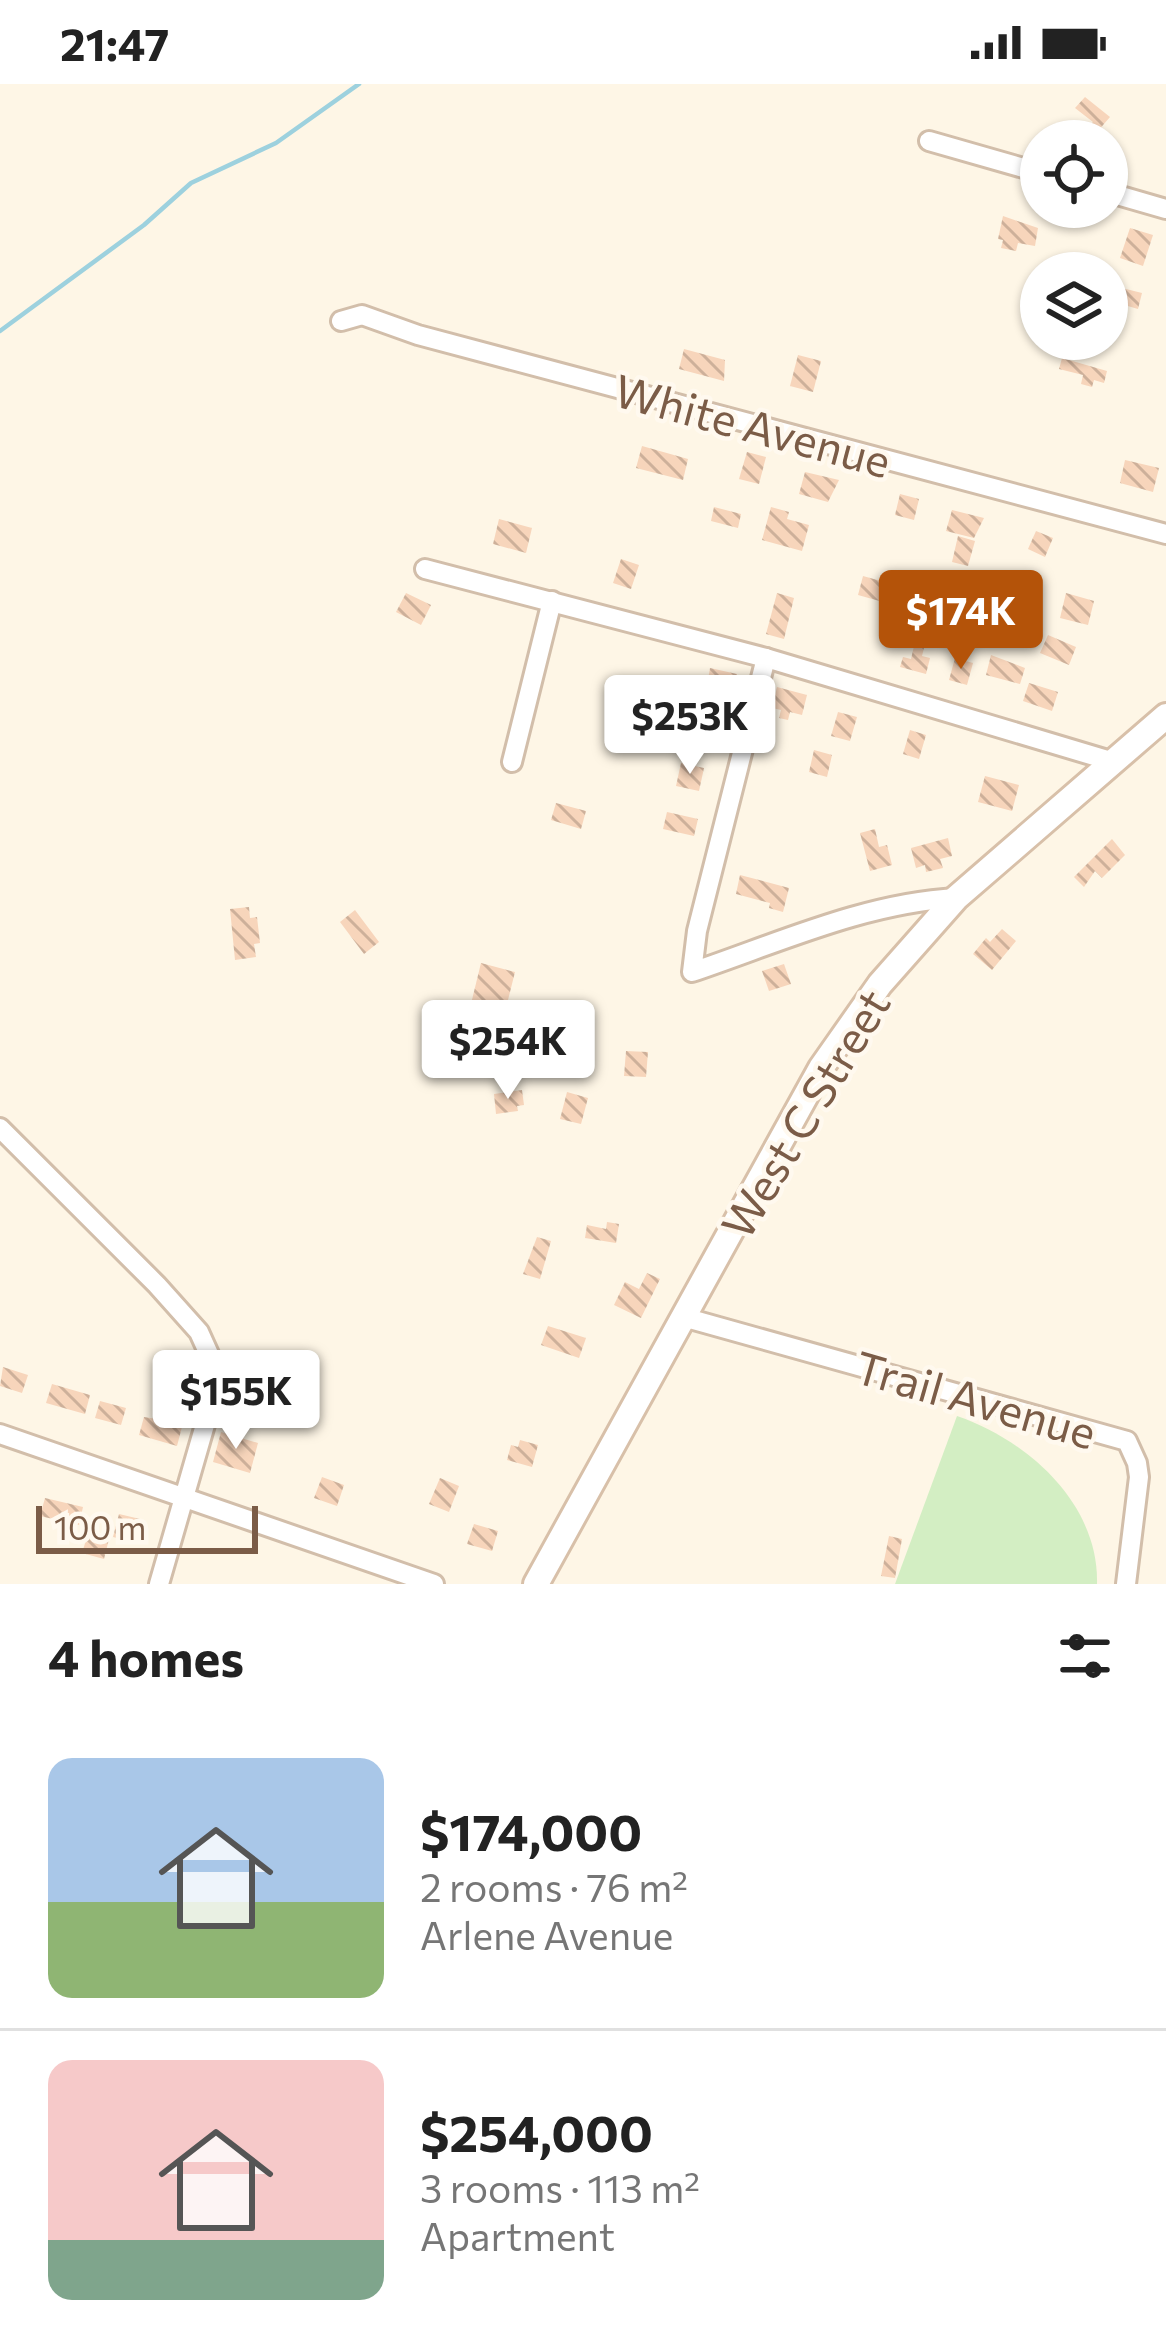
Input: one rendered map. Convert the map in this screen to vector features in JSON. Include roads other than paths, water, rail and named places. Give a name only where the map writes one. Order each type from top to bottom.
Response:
[{"type":"main road","name":"West C Street","points":[[536,1584],[821,1068],[880,984],[956,898],[1166,716]]},
{"type":"street","points":[[929,141],[1020,167]]},
{"type":"street","points":[[1128,198],[1166,209]]},
{"type":"street","name":"White Avenue","points":[[341,321],[362,315],[418,335],[1166,534]]},
{"type":"street","points":[[425,569],[766,658],[1111,761]]},
{"type":"street","points":[[512,761],[552,601]]},
{"type":"street","points":[[766,658],[697,931],[692,972],[879,909],[956,898]]},
{"type":"street","points":[[0,1128],[199,1332],[213,1363],[211,1404],[159,1584]]},
{"type":"street","name":"Trail Avenue","points":[[683,1317],[1126,1441],[1139,1477],[1126,1584]]},
{"type":"street","points":[[0,1434],[434,1584]]},
{"type":"waterway","points":[[0,331],[144,225],[191,183],[276,143],[359,84]]}]
